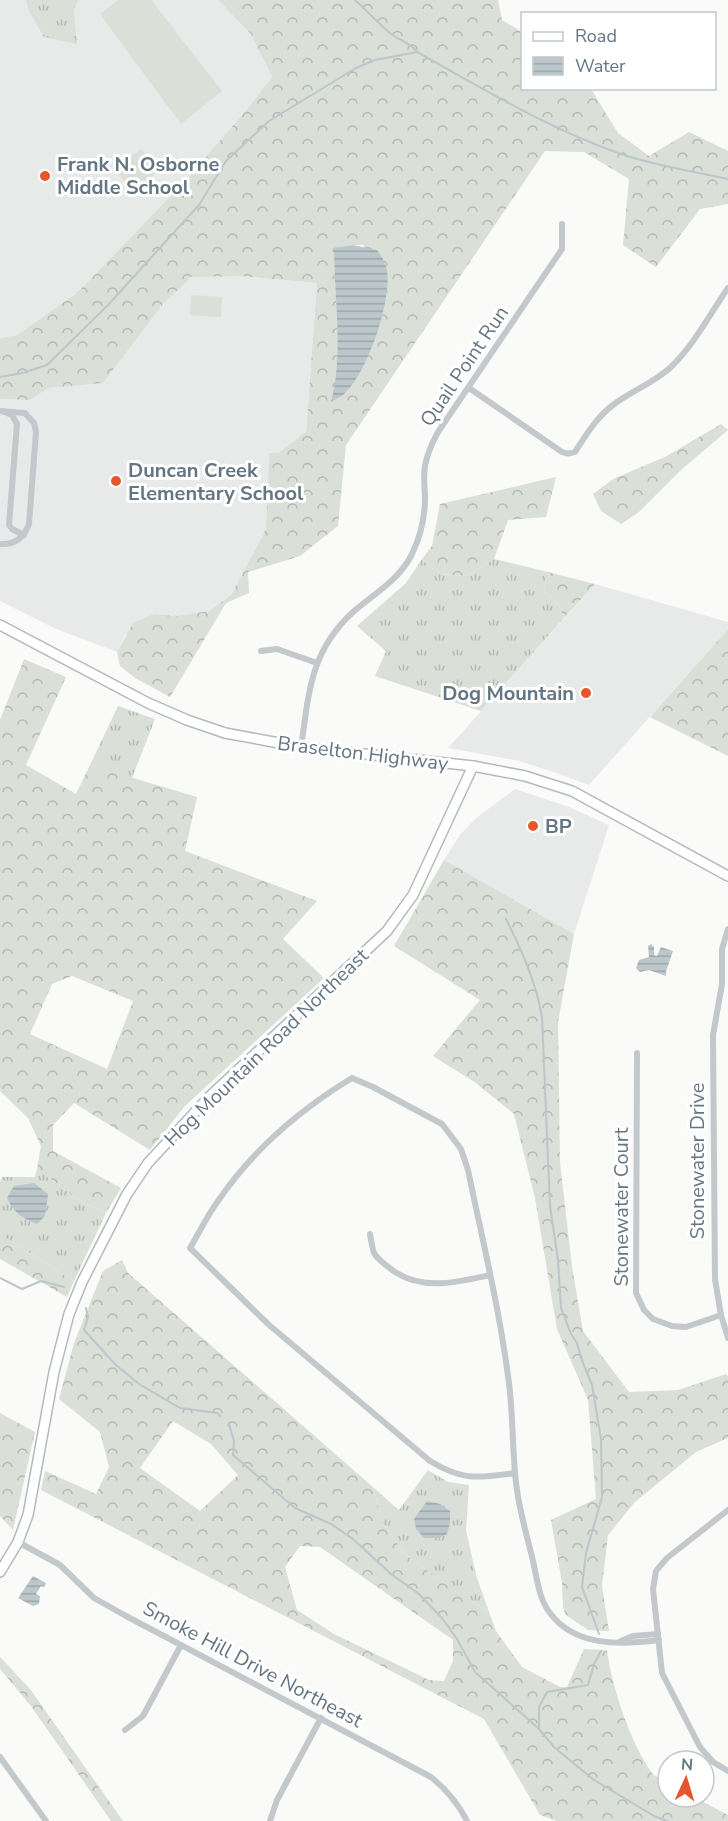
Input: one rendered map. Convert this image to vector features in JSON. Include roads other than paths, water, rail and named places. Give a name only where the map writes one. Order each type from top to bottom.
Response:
[{"type":"street","name":"Quail Point Run","points":[[301,747],[308,697],[324,646],[352,614],[396,577],[410,558],[424,518],[425,468],[429,449],[438,432],[562,249],[562,224]]},
{"type":"street","points":[[469,388],[562,452],[575,452],[599,418],[614,404],[649,384],[671,367],[728,288]]},
{"type":"street","points":[[0,544],[12,544],[24,535],[29,524],[36,432],[30,417],[25,412],[1,410]]},
{"type":"street","points":[[1,410],[12,416],[17,424],[9,525],[24,535]]},
{"type":"street","name":"Braselton Highway","points":[[0,625],[148,703],[187,720],[225,733],[301,747],[473,766],[525,776],[572,792],[728,876]]},
{"type":"street","points":[[261,651],[277,649],[317,663]]},
{"type":"street","name":"Hog Mountain Road Northeast","points":[[0,1572],[18,1542],[28,1515],[54,1372],[69,1314],[82,1282],[127,1194],[148,1163],[201,1105],[387,931],[412,895],[473,766]]},
{"type":"street","name":"Stonewater Drive","points":[[728,929],[722,949],[722,984],[712,1035],[715,1279],[721,1315],[728,1338]]},
{"type":"street","name":"Stonewater Drive","points":[[722,984],[728,972]]},
{"type":"street","name":"Stonewater Court","points":[[637,1053],[636,1293],[644,1310],[653,1319],[672,1326],[686,1327],[721,1315]]},
{"type":"street","points":[[515,1473],[473,1478],[449,1473],[430,1461],[268,1324],[190,1248],[217,1202],[239,1173],[281,1131],[321,1097],[352,1078],[442,1124],[461,1149],[468,1170],[509,1377],[515,1473],[540,1594],[549,1612],[568,1630],[603,1643],[633,1644],[658,1637]]},
{"type":"street","points":[[370,1234],[375,1253],[387,1266],[403,1277],[425,1284],[448,1284],[490,1275]]},
{"type":"street","points":[[728,1510],[667,1558],[656,1571],[653,1589],[662,1672],[700,1747],[713,1762],[728,1771]]},
{"type":"street","name":"Smoke Hill Drive Northeast","points":[[18,1542],[60,1564],[94,1598],[431,1777],[445,1788],[461,1808],[467,1821]]},
{"type":"street","points":[[125,1730],[143,1716],[181,1645]]},
{"type":"street","points":[[270,1821],[277,1800],[321,1719]]},
{"type":"street","points":[[0,1757],[46,1821]]},
{"type":"street","points":[[0,1771],[6,1766]]},
{"type":"water","points":[[353,245],[377,250],[382,257],[387,270],[386,299],[377,334],[363,367],[345,393],[331,402],[338,345],[334,248]]},
{"type":"water","points":[[651,944],[654,947],[654,955],[657,956],[661,947],[673,951],[666,976],[649,970],[640,972],[636,968],[639,960],[649,957],[648,946]]},
{"type":"water","points":[[34,1183],[48,1194],[45,1216],[37,1224],[19,1214],[7,1198],[14,1186]]},
{"type":"water","points":[[427,1501],[440,1504],[450,1511],[447,1534],[439,1538],[424,1538],[416,1529],[414,1519]]},
{"type":"water","points":[[33,1576],[46,1583],[36,1594],[40,1596],[39,1604],[33,1606],[18,1598]]},
{"type":"waterway","points":[[355,0],[390,33],[417,52],[568,133],[634,158],[728,179]]},
{"type":"waterway","points":[[0,377],[47,365],[108,305],[199,205],[226,161],[269,121],[356,68],[375,60],[417,52]]},
{"type":"waterway","points":[[506,919],[528,967],[542,1017],[550,1206],[558,1260],[561,1308],[592,1385],[601,1439],[602,1497],[586,1553],[582,1587],[599,1634]]},
{"type":"waterway","points":[[0,1278],[22,1289],[41,1281],[64,1287]]},
{"type":"waterway","points":[[86,1308],[88,1317],[84,1330],[116,1365],[139,1384],[180,1408],[217,1413],[220,1416]]},
{"type":"waterway","points":[[229,1424],[234,1441],[233,1455],[295,1508],[331,1524],[353,1539],[391,1574],[419,1594],[442,1618],[457,1639],[475,1672],[539,1729],[554,1747],[594,1780],[654,1816],[667,1821]]},
{"type":"waterway","points":[[539,1729],[539,1707],[547,1692],[588,1685],[594,1664],[601,1651]]},
{"type":"place","name":"Frank N. Osborne Middle School","points":[[45,176]]},
{"type":"place","name":"Duncan Creek Elementary School","points":[[116,481]]},
{"type":"place","name":"Dog Mountain","points":[[586,693]]},
{"type":"place","name":"BP","points":[[533,826]]}]
